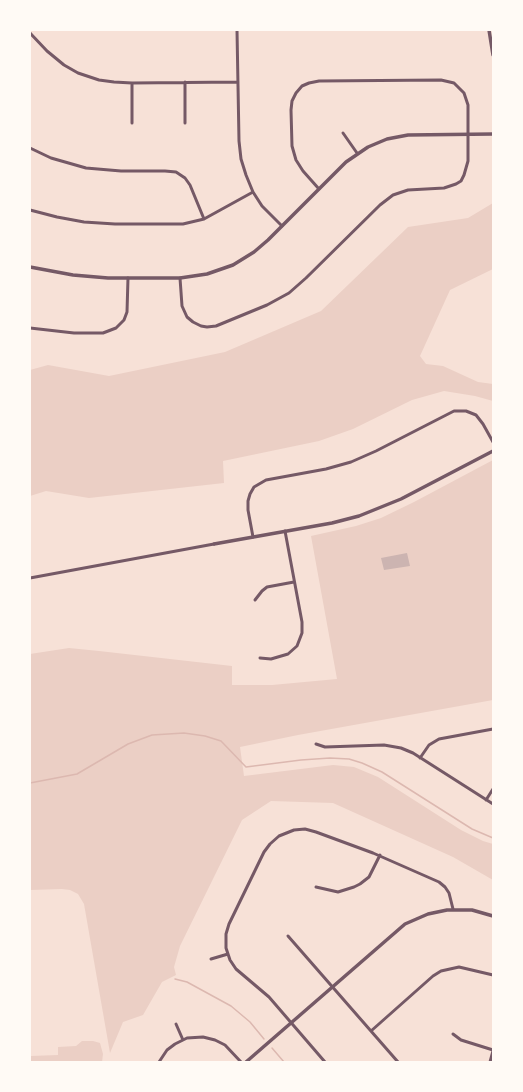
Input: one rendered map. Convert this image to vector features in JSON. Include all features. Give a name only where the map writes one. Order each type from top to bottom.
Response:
[{"type":"street","points":[[237,30],[239,150],[246,175],[253,192],[262,206],[282,226]]},
{"type":"street","points":[[489,30],[493,55]]},
{"type":"street","points":[[30,33],[59,62],[98,80],[132,83],[238,82]]},
{"type":"street","points":[[180,278],[181,302],[183,310],[190,320],[201,326],[216,326],[289,293],[388,198],[397,193],[408,190],[444,188],[461,181],[468,166],[468,134],[467,101],[460,88],[450,81],[441,80],[326,81],[309,83],[299,90],[292,101],[291,139],[294,153],[299,165],[306,176],[319,188]]},
{"type":"street","points":[[185,82],[185,123]]},
{"type":"street","points":[[132,83],[132,123]]},
{"type":"street","points":[[343,133],[358,153]]},
{"type":"street","points":[[30,266],[73,275],[91,277],[180,278],[207,274],[233,265],[254,252],[346,162],[358,153],[381,141],[401,136],[493,134]]},
{"type":"street","points":[[30,148],[51,158],[86,168],[117,171],[176,172],[185,178],[190,185],[204,219]]},
{"type":"street","points":[[30,210],[75,221],[105,224],[183,224],[204,219],[253,192]]},
{"type":"street","points":[[30,328],[74,333],[103,333],[116,328],[124,320],[127,312],[128,278]]},
{"type":"street","points":[[253,537],[248,510],[248,501],[254,487],[266,480],[326,469],[351,462],[376,451],[454,411],[466,411],[476,415],[493,442]]},
{"type":"street","points":[[30,578],[347,519],[379,509],[401,499],[493,450]]},
{"type":"street","points":[[260,658],[271,660],[285,656],[294,650],[299,642],[302,628],[285,531]]},
{"type":"street","points":[[255,600],[267,587],[294,582]]},
{"type":"street","points":[[420,758],[428,745],[439,739],[493,729]]},
{"type":"street","points":[[316,744],[325,747],[376,745],[390,746],[408,751],[493,804]]},
{"type":"street","points":[[486,800],[493,789]]},
{"type":"street","points":[[325,1062],[269,997],[236,969],[228,954],[226,941],[229,924],[264,852],[270,844],[279,836],[294,830],[310,830],[380,856],[435,879],[450,893],[453,909]]},
{"type":"street","points":[[316,887],[338,892],[348,890],[360,884],[373,871],[380,856]]},
{"type":"street","points":[[246,1062],[405,924],[428,914],[453,909],[472,910],[493,916]]},
{"type":"street","points":[[288,936],[398,1062]]},
{"type":"street","points":[[211,959],[228,954]]},
{"type":"street","points":[[371,1031],[433,976],[445,969],[463,967],[493,975]]},
{"type":"street","points":[[176,1024],[183,1040]]},
{"type":"street","points":[[454,1034],[461,1040],[493,1050],[490,1062]]},
{"type":"street","points":[[159,1062],[167,1050],[175,1044],[195,1037],[215,1040],[229,1048],[241,1062]]},
{"type":"shaded area","points":[[493,203],[493,269],[450,290],[420,356],[426,364],[443,366],[478,382],[493,384],[493,401],[475,396],[444,391],[412,400],[353,429],[319,441],[223,461],[224,483],[89,498],[46,491],[30,496],[30,370],[48,365],[109,376],[225,352],[321,311],[408,227],[468,218]]},
{"type":"shaded area","points":[[493,460],[493,700],[298,735],[240,747],[244,776],[333,765],[354,767],[378,777],[461,830],[483,841],[493,844],[493,880],[453,857],[333,803],[271,801],[242,820],[180,946],[174,967],[176,975],[162,982],[143,1015],[123,1022],[110,1053],[84,904],[78,894],[70,890],[30,890],[30,654],[69,648],[232,666],[232,685],[272,685],[337,679],[311,536],[356,526],[381,518]]},
{"type":"shaded area","points":[[82,1041],[93,1041],[100,1043],[103,1054],[102,1062],[31,1062],[31,1056],[58,1055],[58,1047],[76,1046]]},
{"type":"building","points":[[407,553],[410,566],[384,570],[381,558]]},
{"type":"waterway","points":[[30,783],[77,774],[128,744],[152,735],[184,733],[205,736],[221,741],[246,767],[330,758],[349,759],[362,763],[382,772],[472,829],[493,838]]},
{"type":"waterway","points":[[175,979],[187,982],[231,1006],[250,1022],[264,1039]]},
{"type":"waterway","points":[[272,1048],[284,1062]]}]
